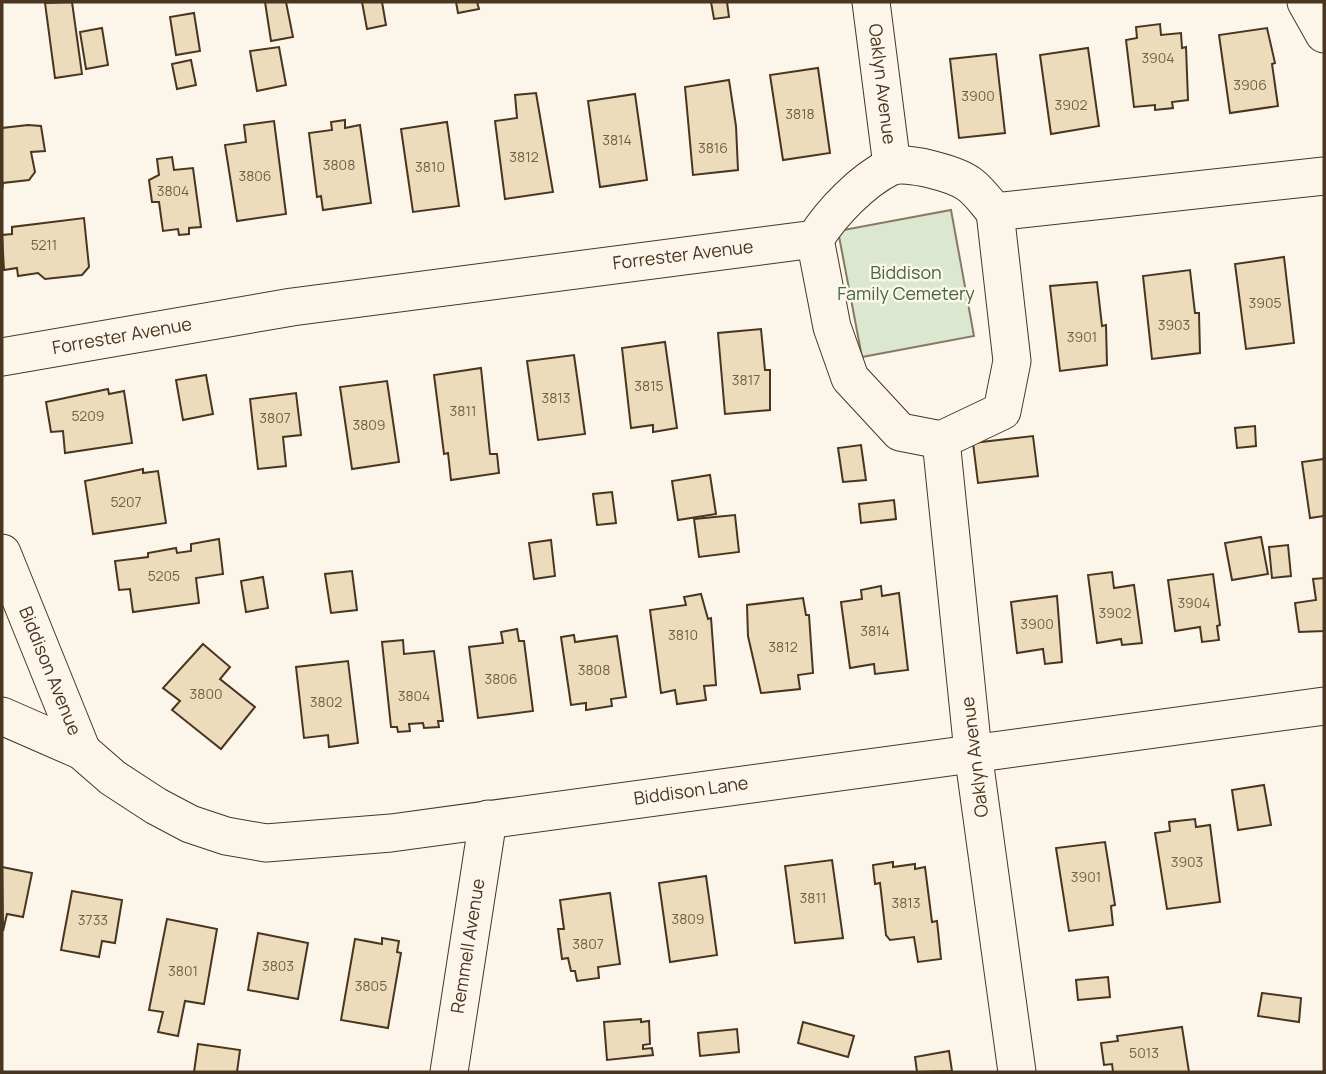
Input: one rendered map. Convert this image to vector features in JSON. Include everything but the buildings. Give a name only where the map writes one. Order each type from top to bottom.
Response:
[{"type":"street","name":"Oaklyn Avenue","points":[[871,2],[892,166]]},
{"type":"street","points":[[1306,2],[1324,34]]},
{"type":"street","points":[[892,166],[926,169],[969,184],[995,212],[1012,361],[1002,411],[941,440],[900,432],[850,379],[832,327],[816,239],[824,225],[856,192],[892,166]]},
{"type":"street","points":[[995,212],[1324,176]]},
{"type":"street","name":"Forrester Avenue","points":[[2,357],[292,307],[816,239]]},
{"type":"street","name":"Oaklyn Avenue","points":[[941,440],[974,752],[1017,1072]]},
{"type":"street","name":"Biddison Avenue","points":[[2,553],[82,751]]},
{"type":"street","name":"Biddison Lane","points":[[82,751],[113,778],[190,824],[226,836],[265,843],[391,833],[1324,706]]},
{"type":"street","points":[[2,716],[82,751]]},
{"type":"street","name":"Remmell Avenue","points":[[449,1072],[488,819]]},
{"type":"green space","name":"Biddison Family Cemetery","points":[[951,210],[974,336],[862,357],[838,231]]}]
